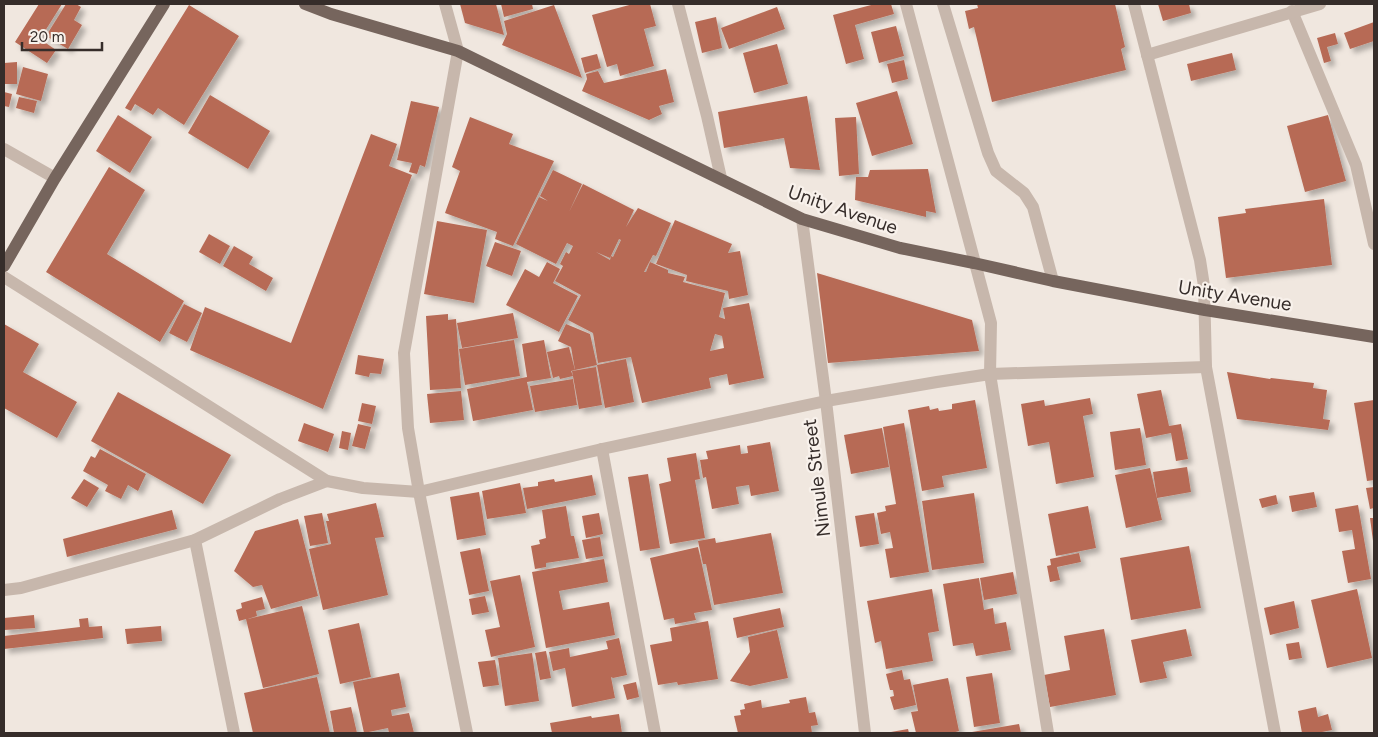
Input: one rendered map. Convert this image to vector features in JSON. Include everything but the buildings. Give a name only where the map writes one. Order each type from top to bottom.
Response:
[{"type":"main road","points":[[4,266],[55,178],[164,4]]},
{"type":"main road","name":"Unity Avenue","points":[[305,4],[331,14],[458,51],[802,219],[900,248],[1053,281],[1205,310],[1374,337]]},
{"type":"street","points":[[444,4],[458,51],[404,353],[408,428],[467,733]]},
{"type":"street","points":[[678,4],[721,178]]},
{"type":"street","points":[[906,4],[974,263],[992,323],[990,374],[1048,733]]},
{"type":"street","points":[[943,4],[988,153],[996,171],[1024,194],[1033,207],[1053,281]]},
{"type":"street","points":[[1134,4],[1200,260],[1204,286],[1206,367],[1275,733]]},
{"type":"street","points":[[1147,55],[1320,4]]},
{"type":"street","points":[[1292,11],[1356,165],[1374,244]]},
{"type":"street","points":[[4,149],[55,178]]},
{"type":"street","name":"Nimule Street","points":[[802,219],[826,401],[865,733]]},
{"type":"street","points":[[4,277],[327,481],[363,488],[419,492],[602,449],[826,401],[990,374],[1206,367]]},
{"type":"street","points":[[602,449],[655,733]]},
{"type":"street","points":[[4,590],[21,588],[195,540],[280,499],[327,481]]},
{"type":"street","points":[[195,540],[234,733]]}]
